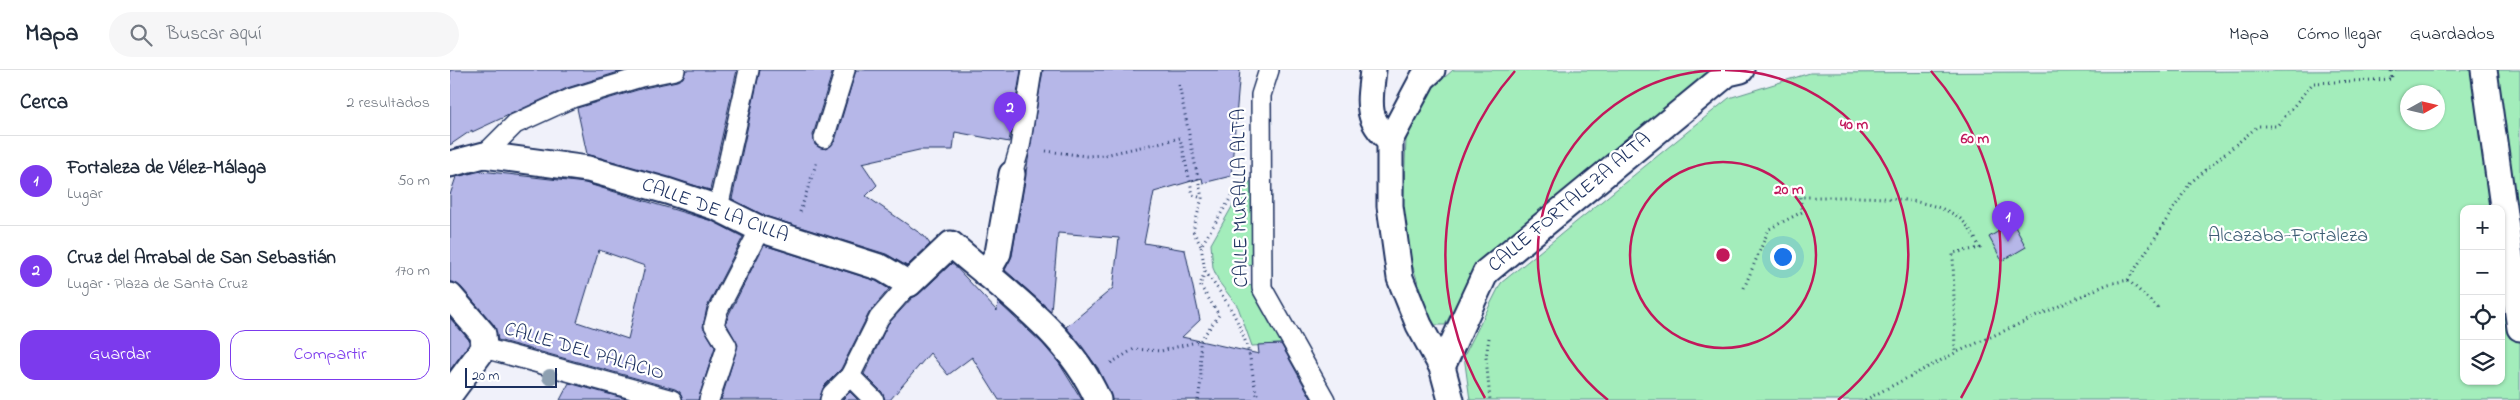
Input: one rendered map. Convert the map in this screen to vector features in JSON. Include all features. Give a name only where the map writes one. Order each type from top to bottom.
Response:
[{"type":"street","points":[[450,164],[484,155],[515,124],[572,98],[641,77],[675,70]]},
{"type":"street","points":[[718,208],[749,70]]},
{"type":"street","points":[[824,138],[845,70]]},
{"type":"street","points":[[986,274],[998,253],[1012,174],[1020,147],[1032,70]]},
{"type":"street","name":"CALLE MURALLA ALTA","points":[[1269,70],[1261,95],[1262,288],[1325,400]]},
{"type":"street","points":[[1373,70],[1371,115],[1378,130],[1390,140]]},
{"type":"street","points":[[1432,70],[1423,78],[1390,140],[1390,206],[1400,278],[1420,325],[1442,367],[1451,400]]},
{"type":"street","name":"CALLE FORTALEZA ALTA","points":[[1442,367],[1486,272],[1728,73],[1741,70]]},
{"type":"street","points":[[2484,70],[2520,328]]},
{"type":"street","name":"CALLE DE LA CILLA","points":[[484,155],[588,169],[667,190],[718,208],[760,229],[882,268],[909,284]]},
{"type":"street","points":[[709,400],[727,346],[714,325],[718,310],[760,229]]},
{"type":"street","points":[[830,400],[832,394],[850,376],[879,318],[909,284],[951,244],[1059,338],[1088,376],[1098,400]]},
{"type":"street","points":[[450,296],[483,334],[484,348],[450,394]]},
{"type":"street","name":"CALLE DEL PALACIO","points":[[484,348],[672,400]]},
{"type":"street","points":[[850,376],[874,400]]},
{"type":"path","points":[[1865,400],[1955,353],[2108,284],[2128,280],[2190,183],[2258,126],[2278,126],[2313,83],[2392,79],[2391,70]]},
{"type":"path","points":[[1179,85],[1202,198],[1193,231],[1201,246],[1205,271],[1235,314],[1249,355],[1253,386],[1259,400]]},
{"type":"path","points":[[790,239],[824,138]]},
{"type":"path","points":[[1046,151],[1086,156],[1105,155],[1180,138],[1193,195],[1202,198]]},
{"type":"path","points":[[1201,246],[1231,200],[1238,182]]},
{"type":"path","points":[[1744,288],[1769,229],[1802,212],[1800,197],[1898,200],[1928,203],[1956,215],[1971,231],[1980,248],[1953,252],[1955,353]]},
{"type":"path","points":[[1198,400],[1201,380],[1200,341],[1219,315],[1200,285],[1205,271]]},
{"type":"path","points":[[2128,280],[2160,310]]},
{"type":"path","points":[[1490,333],[1486,357],[1490,400]]},
{"type":"path","points":[[1088,376],[1134,349],[1161,351],[1200,341]]},
{"type":"green space","points":[[1453,70],[1715,70],[1478,262],[1445,325],[1432,325],[1402,234],[1406,140],[1425,95]]},
{"type":"green space","name":"Alcazaba-Fortaleza","points":[[2520,70],[2520,400],[1470,400],[1464,356],[1501,283],[1729,98],[1810,73]]},
{"type":"green space","points":[[1253,179],[1255,265],[1233,267],[1235,287],[1255,285],[1287,344],[1252,346],[1238,307],[1219,282],[1213,268],[1211,244],[1242,189]]},
{"type":"building","points":[[450,70],[625,70],[567,88],[472,132],[472,130],[450,145]]},
{"type":"building","points":[[686,70],[737,70],[710,190],[587,154],[577,108],[644,88],[677,81],[683,78]]},
{"type":"building","points":[[760,70],[833,70],[813,135],[815,145],[826,149],[835,141],[856,70],[1021,70],[1009,142],[955,132],[953,150],[919,150],[862,163],[877,185],[866,196],[924,236],[930,244],[907,266],[886,254],[765,216],[732,199]]},
{"type":"building","points":[[1043,70],[1240,70],[1231,176],[1203,183],[1202,178],[1154,192],[1144,243],[1185,250],[1200,320],[1182,337],[1259,354],[1258,345],[1281,344],[1312,400],[1112,400],[1098,368],[1066,327],[1113,288],[1119,238],[1058,233],[1051,311],[1005,270],[1012,256]]},
{"type":"building","points":[[481,171],[585,183],[712,221],[743,237],[707,307],[703,327],[715,347],[698,400],[683,400],[680,392],[675,389],[498,340],[494,325],[461,287],[450,282],[450,195],[456,177]],"holes":[[[599,250],[645,266],[628,339],[577,322]]]},
{"type":"building","points":[[2013,223],[2026,247],[2002,261],[1989,237]]},
{"type":"building","points":[[764,245],[876,281],[889,289],[869,313],[841,369],[824,386],[819,400],[721,400],[738,345],[726,323]]},
{"type":"building","points":[[952,263],[997,311],[998,302],[1043,344],[1059,363],[1082,400],[999,400],[972,357],[948,375],[930,353],[890,400],[885,400],[882,392],[864,374],[888,324],[912,298],[919,294]]},
{"type":"building","points":[[450,318],[469,340],[469,344],[450,370]]},
{"type":"building","points":[[569,383],[630,400],[560,400]]},
{"type":"building","points":[[850,392],[858,400],[842,400]]},
{"type":"place","name":"Cruz del Arrabal de San Sebastián","points":[[1010,133]]},
{"type":"place","name":"Fortaleza de Vélez-Málaga","points":[[2008,242]]}]
